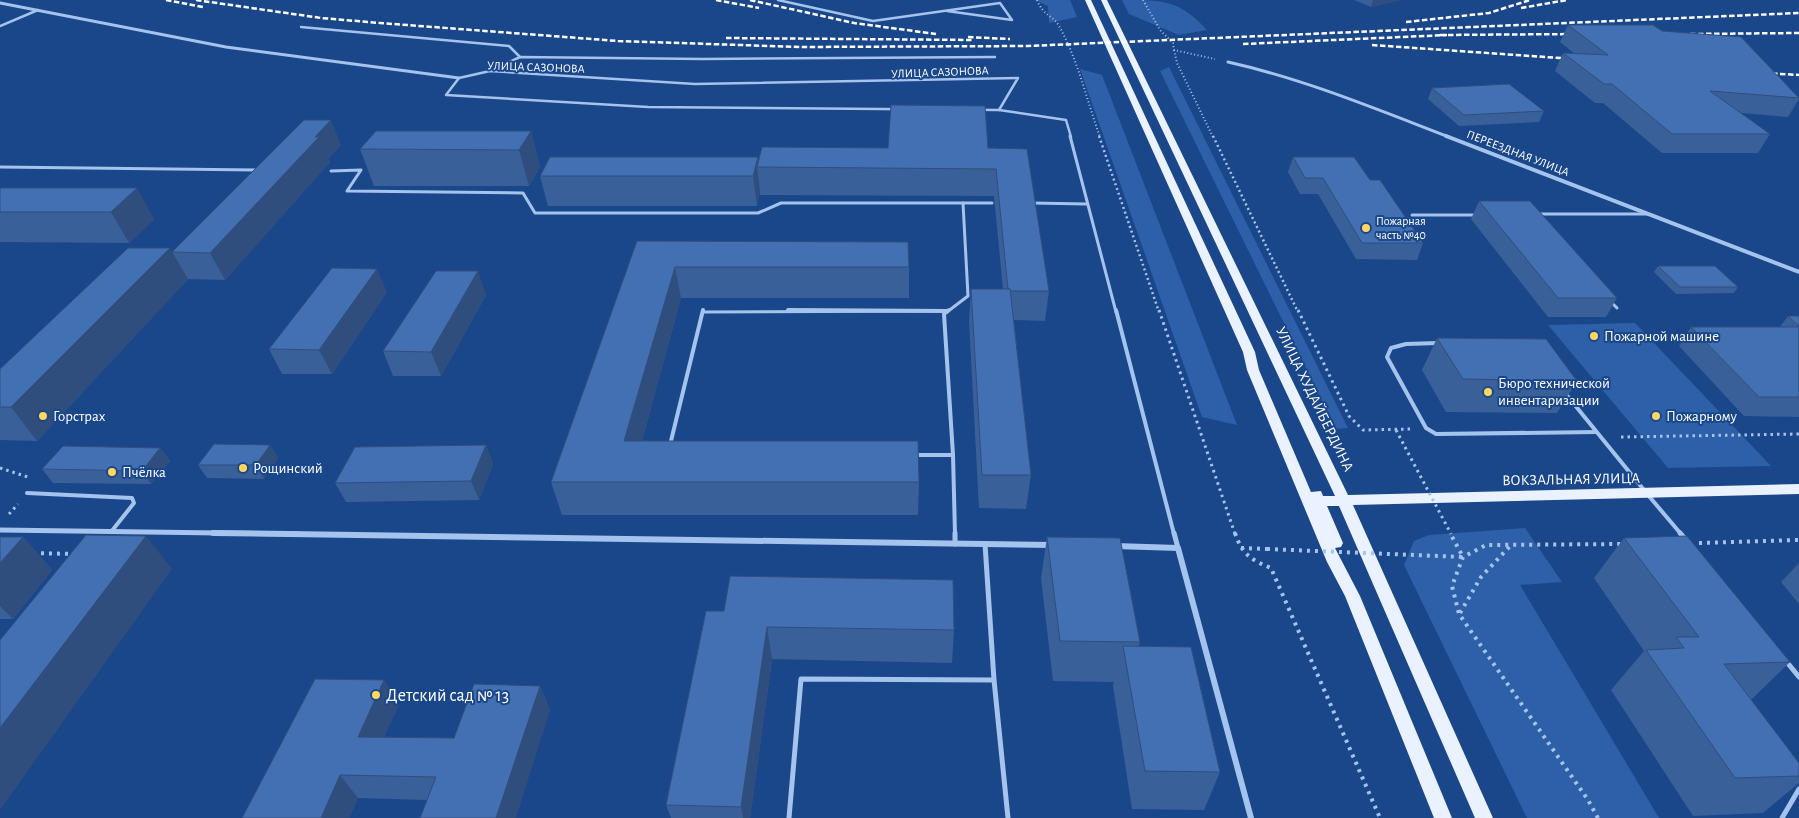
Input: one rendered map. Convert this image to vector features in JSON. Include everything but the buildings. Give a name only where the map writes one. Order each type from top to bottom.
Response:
[{"type":"main road","points":[[1088,0],[1249,352],[1260,370],[1344,563],[1352,596]]},
{"type":"main road","name":"УЛИЦА ХУДАЙБЕРДИНА","points":[[1104,0],[1344,501],[1484,818]]},
{"type":"main road","points":[[1249,352],[1253,370],[1334,562],[1352,596],[1443,818]]},
{"type":"main road","name":"ВОКЗАЛЬНАЯ УЛИЦА","points":[[1318,501],[1799,489]]},
{"type":"street","name":"УЛИЦА САЗОНОВА","points":[[0,2],[226,47],[459,78]]},
{"type":"street","name":"ПЕРЕЕЗДНАЯ УЛИЦА","points":[[1228,62],[1332,92],[1799,272]]},
{"type":"street","points":[[0,530],[110,534],[1062,546]]},
{"type":"street","points":[[1111,546],[1178,548],[1251,818]]},
{"type":"lane","points":[[778,0],[873,21],[947,11],[1000,4],[1012,20],[947,11]]},
{"type":"lane","points":[[0,26],[40,10]]},
{"type":"lane","points":[[301,27],[509,46],[520,57]]},
{"type":"lane","points":[[490,71],[520,57],[579,56],[703,59],[995,57]]},
{"type":"lane","name":"УЛИЦА САЗОНОВА","points":[[459,78],[490,71],[695,84],[940,81],[1018,78],[999,110]]},
{"type":"lane","points":[[459,78],[446,95],[648,107],[999,110],[1066,120],[1178,548]]},
{"type":"lane","points":[[0,167],[263,170]]},
{"type":"lane","points":[[331,171],[361,170],[347,190],[523,193],[535,213],[758,213],[781,203],[992,203]]},
{"type":"lane","points":[[955,544],[953,455],[944,314],[968,296],[963,203]]},
{"type":"lane","points":[[1031,203],[1087,204]]},
{"type":"lane","points":[[1530,214],[1649,214]]},
{"type":"lane","points":[[1412,215],[1481,215]]},
{"type":"lane","points":[[1610,301],[1617,308]]},
{"type":"lane","points":[[669,449],[703,310],[947,311]]},
{"type":"lane","points":[[1445,343],[1406,344],[1392,348],[1387,357],[1426,428],[1436,434],[1596,432]]},
{"type":"lane","points":[[1561,388],[1688,543]]},
{"type":"lane","points":[[914,455],[953,455]]},
{"type":"lane","points":[[27,493],[132,498],[134,503],[93,554]]},
{"type":"lane","points":[[985,544],[994,680],[1008,818]]},
{"type":"lane","points":[[1780,654],[1799,677]]},
{"type":"lane","points":[[789,818],[801,679],[994,680]]},
{"type":"lane","points":[[1782,818],[1799,789]]},
{"type":"path","points":[[1037,0],[1042,12],[1058,24],[1072,56],[1240,548],[1254,561],[1271,568],[1380,818]]},
{"type":"path","points":[[1143,0],[1160,30],[1173,43],[1177,63],[1349,416],[1363,430],[1396,430],[1463,557],[1452,586],[1459,614],[1588,800],[1598,818]]},
{"type":"path","points":[[1174,50],[1228,62]]},
{"type":"path","points":[[1601,438],[1799,434]]},
{"type":"path","points":[[0,468],[38,480]]},
{"type":"path","points":[[1688,543],[1799,540]]},
{"type":"path","points":[[1240,548],[1463,557],[1486,545],[1630,544]]},
{"type":"path","points":[[1459,614],[1480,577],[1512,545]]},
{"type":"path","points":[[28,553],[93,554]]},
{"type":"shaded area","points":[[1035,0],[1070,0],[1077,17],[1049,23],[1048,6]]},
{"type":"shaded area","points":[[1122,0],[1149,0],[1179,7],[1207,30],[1179,35],[1129,14]]},
{"type":"shaded area","points":[[1169,67],[1348,428],[1336,429],[1160,71]]},
{"type":"shaded area","points":[[1080,69],[1102,75],[1237,425],[1202,417]]},
{"type":"shaded area","points":[[1635,323],[1771,466],[1668,468],[1548,325]]},
{"type":"shaded area","points":[[1525,528],[1562,582],[1520,585],[1659,818],[1527,818],[1404,565],[1414,541],[1429,535]]},
{"type":"railway","points":[[166,0],[203,7]]},
{"type":"railway","points":[[196,0],[321,18],[380,23],[618,41],[801,47],[1028,46],[1799,13]]},
{"type":"railway","points":[[716,0],[759,8]]},
{"type":"railway","points":[[750,0],[854,23],[936,34]]},
{"type":"railway","points":[[1406,22],[1489,13],[1530,0]]},
{"type":"railway","points":[[1521,8],[1567,0]]},
{"type":"railway","points":[[1690,34],[1799,33]]},
{"type":"railway","points":[[1440,35],[1578,34]]},
{"type":"railway","points":[[1243,44],[1447,35]]},
{"type":"railway","points":[[968,37],[1010,39]]},
{"type":"railway","points":[[726,38],[974,40]]},
{"type":"railway","points":[[1372,45],[1574,59]]},
{"type":"railway","points":[[1764,73],[1799,75]]},
{"type":"place","name":"Пожарная часть №40","points":[[1366,228]]},
{"type":"place","name":"Пожарной машине","points":[[1594,336]]},
{"type":"place","name":"Бюро технической инвентаризации","points":[[1488,392]]},
{"type":"place","name":"Горстрах","points":[[43,416]]},
{"type":"place","name":"Пожарному","points":[[1656,416]]},
{"type":"place","name":"Рощинский","points":[[243,468]]},
{"type":"place","name":"Пчёлка","points":[[112,472]]},
{"type":"place","name":"Детский сад № 13","points":[[376,695]]}]
